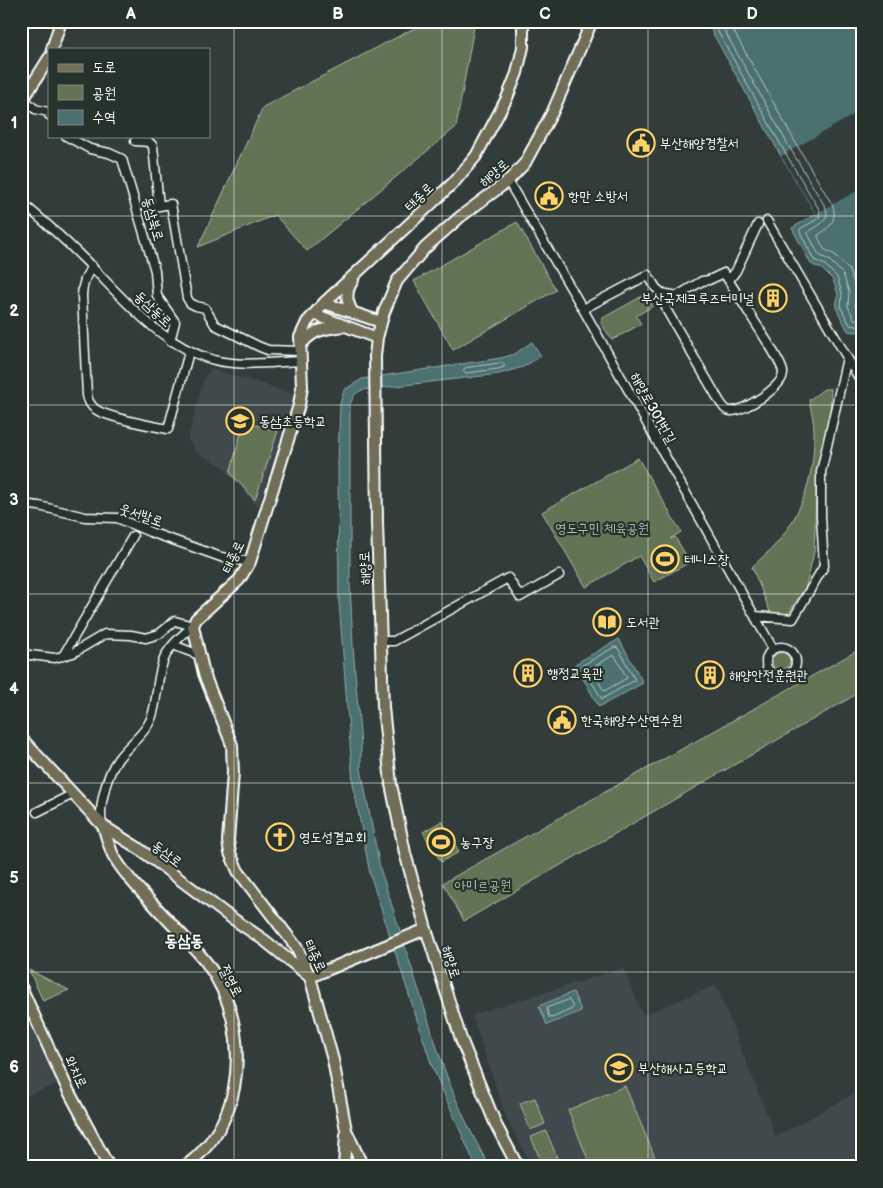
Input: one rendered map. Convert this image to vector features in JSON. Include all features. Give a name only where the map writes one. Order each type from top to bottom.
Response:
[{"type":"main road","points":[[52,48],[61,21]]},
{"type":"main road","name":"태종로","points":[[363,1167],[346,1130],[333,1060],[310,977],[297,948],[242,877],[233,862],[228,841],[233,773],[232,745],[204,674],[193,626],[196,619],[240,580],[250,562],[299,405],[302,387],[300,337],[307,322],[324,303],[442,193],[476,156],[507,98],[517,73],[523,47],[523,21]]},
{"type":"main road","name":"해양로","points":[[518,1167],[496,1124],[461,1039],[426,929],[405,854],[390,784],[383,707],[375,356],[381,322],[398,281],[425,248],[508,181],[525,163],[537,144],[553,111],[592,21]]},
{"type":"main road","points":[[22,100],[48,60]]},
{"type":"main road","points":[[353,313],[348,305],[346,295],[354,276]]},
{"type":"main road","points":[[324,303],[381,322]]},
{"type":"main road","points":[[314,314],[377,338]]},
{"type":"main road","points":[[300,353],[307,337],[316,331],[346,326]]},
{"type":"main road","name":"동삼로","points":[[21,738],[103,826],[138,848],[264,940],[310,977]]},
{"type":"main road","name":"절영로","points":[[103,826],[112,853],[132,882],[206,962],[226,999],[233,1019],[237,1038],[237,1060],[232,1094],[226,1113],[211,1142],[197,1158],[184,1167]]},
{"type":"main road","points":[[310,977],[426,929]]},
{"type":"main road","name":"와치로","points":[[21,987],[68,1090],[109,1167]]},
{"type":"main road","points":[[344,1167],[346,1130]]},
{"type":"street","points":[[22,100],[35,110],[48,112]]},
{"type":"street","name":"동삼북로","points":[[70,138],[90,149],[109,153],[122,159],[154,270],[157,296],[175,322],[170,341]]},
{"type":"street","points":[[135,141],[150,142],[153,146],[159,206]]},
{"type":"street","name":"해양로301번길","points":[[508,181],[584,309],[773,649]]},
{"type":"street","name":"동삼동로","points":[[21,202],[62,237],[148,323],[170,341],[189,352],[216,360],[244,364],[300,353]]},
{"type":"street","points":[[147,208],[170,204],[187,298],[190,303],[205,308],[215,325],[260,348],[300,353]]},
{"type":"street","points":[[767,221],[862,384]]},
{"type":"street","points":[[729,280],[736,272],[758,224]]},
{"type":"street","points":[[92,266],[85,277],[82,287],[87,395],[90,404],[97,410],[127,420],[168,429],[189,352]]},
{"type":"street","points":[[662,293],[667,311],[723,407],[733,411],[740,409],[772,391],[782,378],[783,372],[769,345],[724,273],[702,281],[676,296],[667,311]]},
{"type":"street","points":[[584,309],[648,275],[656,288],[662,293],[676,296]]},
{"type":"street","points":[[755,616],[793,619],[824,566],[821,517],[822,472],[847,358]]},
{"type":"street","name":"웃서발로","points":[[21,504],[39,506],[84,517],[117,518],[150,532],[222,557],[250,562]]},
{"type":"street","points":[[62,656],[134,536]]},
{"type":"street","points":[[381,641],[394,641],[508,578],[520,597],[559,575]]},
{"type":"street","points":[[21,654],[56,658],[73,653],[105,634],[131,635],[146,638],[159,634],[175,621],[193,626]]},
{"type":"street","points":[[103,826],[100,816],[101,806],[113,766],[118,758],[140,736],[150,721],[154,710],[161,662],[166,653],[193,626]]},
{"type":"street","points":[[173,645],[199,655]]},
{"type":"street","points":[[777,647],[787,648],[794,654],[795,668],[788,675],[778,677],[767,668],[767,658],[773,649],[777,647]]},
{"type":"street","points":[[37,812],[73,794]]},
{"type":"shaded area","name":"동삼초등학교","points":[[211,369],[292,393],[293,402],[258,507],[222,466],[196,452],[188,439],[204,378]]},
{"type":"shaded area","name":"부산해사고등학교","points":[[623,968],[643,1015],[716,985],[776,1137],[862,1089],[862,1167],[533,1167],[507,1120],[472,1015]]},
{"type":"shaded area","points":[[21,1006],[58,1084],[21,1098]]},
{"type":"green space","points":[[428,21],[475,21],[456,127],[307,251],[275,215],[198,247],[263,107]]},
{"type":"green space","points":[[517,222],[556,290],[453,350],[414,281]]},
{"type":"green space","points":[[646,294],[653,306],[636,316],[641,324],[612,340],[601,323],[603,318]]},
{"type":"green space","points":[[824,389],[831,389],[830,423],[817,467],[814,552],[806,586],[785,619],[771,614],[752,567],[777,543],[801,504],[810,476],[814,446],[814,423],[809,400]]},
{"type":"green space","points":[[244,422],[278,431],[255,500],[230,473]]},
{"type":"green space","name":"영도구민 체육공원","points":[[638,458],[681,532],[670,539],[675,537],[690,562],[654,582],[639,556],[586,587],[542,512]]},
{"type":"green space","name":"아미르공원","points":[[862,648],[862,691],[464,921],[443,883]]},
{"type":"green space","points":[[781,652],[787,655],[790,661],[787,667],[781,670],[775,667],[772,661],[775,655]]},
{"type":"green space","name":"농구장","points":[[442,821],[459,852],[441,862],[423,832]]},
{"type":"green space","points":[[29,970],[69,990],[43,1001]]},
{"type":"green space","points":[[625,1086],[659,1167],[591,1167],[568,1110]]},
{"type":"green space","points":[[535,1098],[545,1124],[530,1130],[520,1103]]},
{"type":"green space","points":[[546,1131],[557,1157],[542,1164],[531,1137]]},
{"type":"water","points":[[706,21],[862,21],[862,333],[848,331],[836,308],[838,294],[833,280],[822,269],[811,264],[792,228],[816,214],[781,156]]},
{"type":"water","points":[[532,342],[541,356],[523,367],[499,374],[362,390],[355,394],[350,404],[350,584],[361,769],[380,868],[439,1054],[462,1112],[490,1167],[476,1167],[432,1066],[370,874],[353,783],[339,602],[338,463],[340,404],[344,390],[362,379],[501,358],[515,354]]},
{"type":"water","points":[[619,639],[643,683],[599,707],[575,664]]},
{"type":"water","points":[[573,992],[581,1011],[547,1025],[539,1006]]},
{"type":"pier","points":[[862,110],[862,188],[816,214],[781,156]]},
{"type":"place","name":"부산해양경찰서","points":[[641,143]]},
{"type":"place","name":"항만 소방서","points":[[549,196]]},
{"type":"place","name":"부산국제크루즈터미널","points":[[773,298]]},
{"type":"place","name":"동삼초등학교","points":[[240,421]]},
{"type":"place","name":"테니스장","points":[[665,559]]},
{"type":"place","name":"도서관","points":[[607,622]]},
{"type":"place","name":"행정교육관","points":[[528,673]]},
{"type":"place","name":"해양안전훈련관","points":[[710,675]]},
{"type":"place","name":"한국해양수산연수원","points":[[562,720]]},
{"type":"place","name":"영도성결교회","points":[[280,837]]},
{"type":"place","name":"농구장","points":[[441,842]]},
{"type":"place","name":"부산해사고등학교","points":[[619,1068]]},
{"type":"district","name":"동삼동","points":[[184,941]]}]
